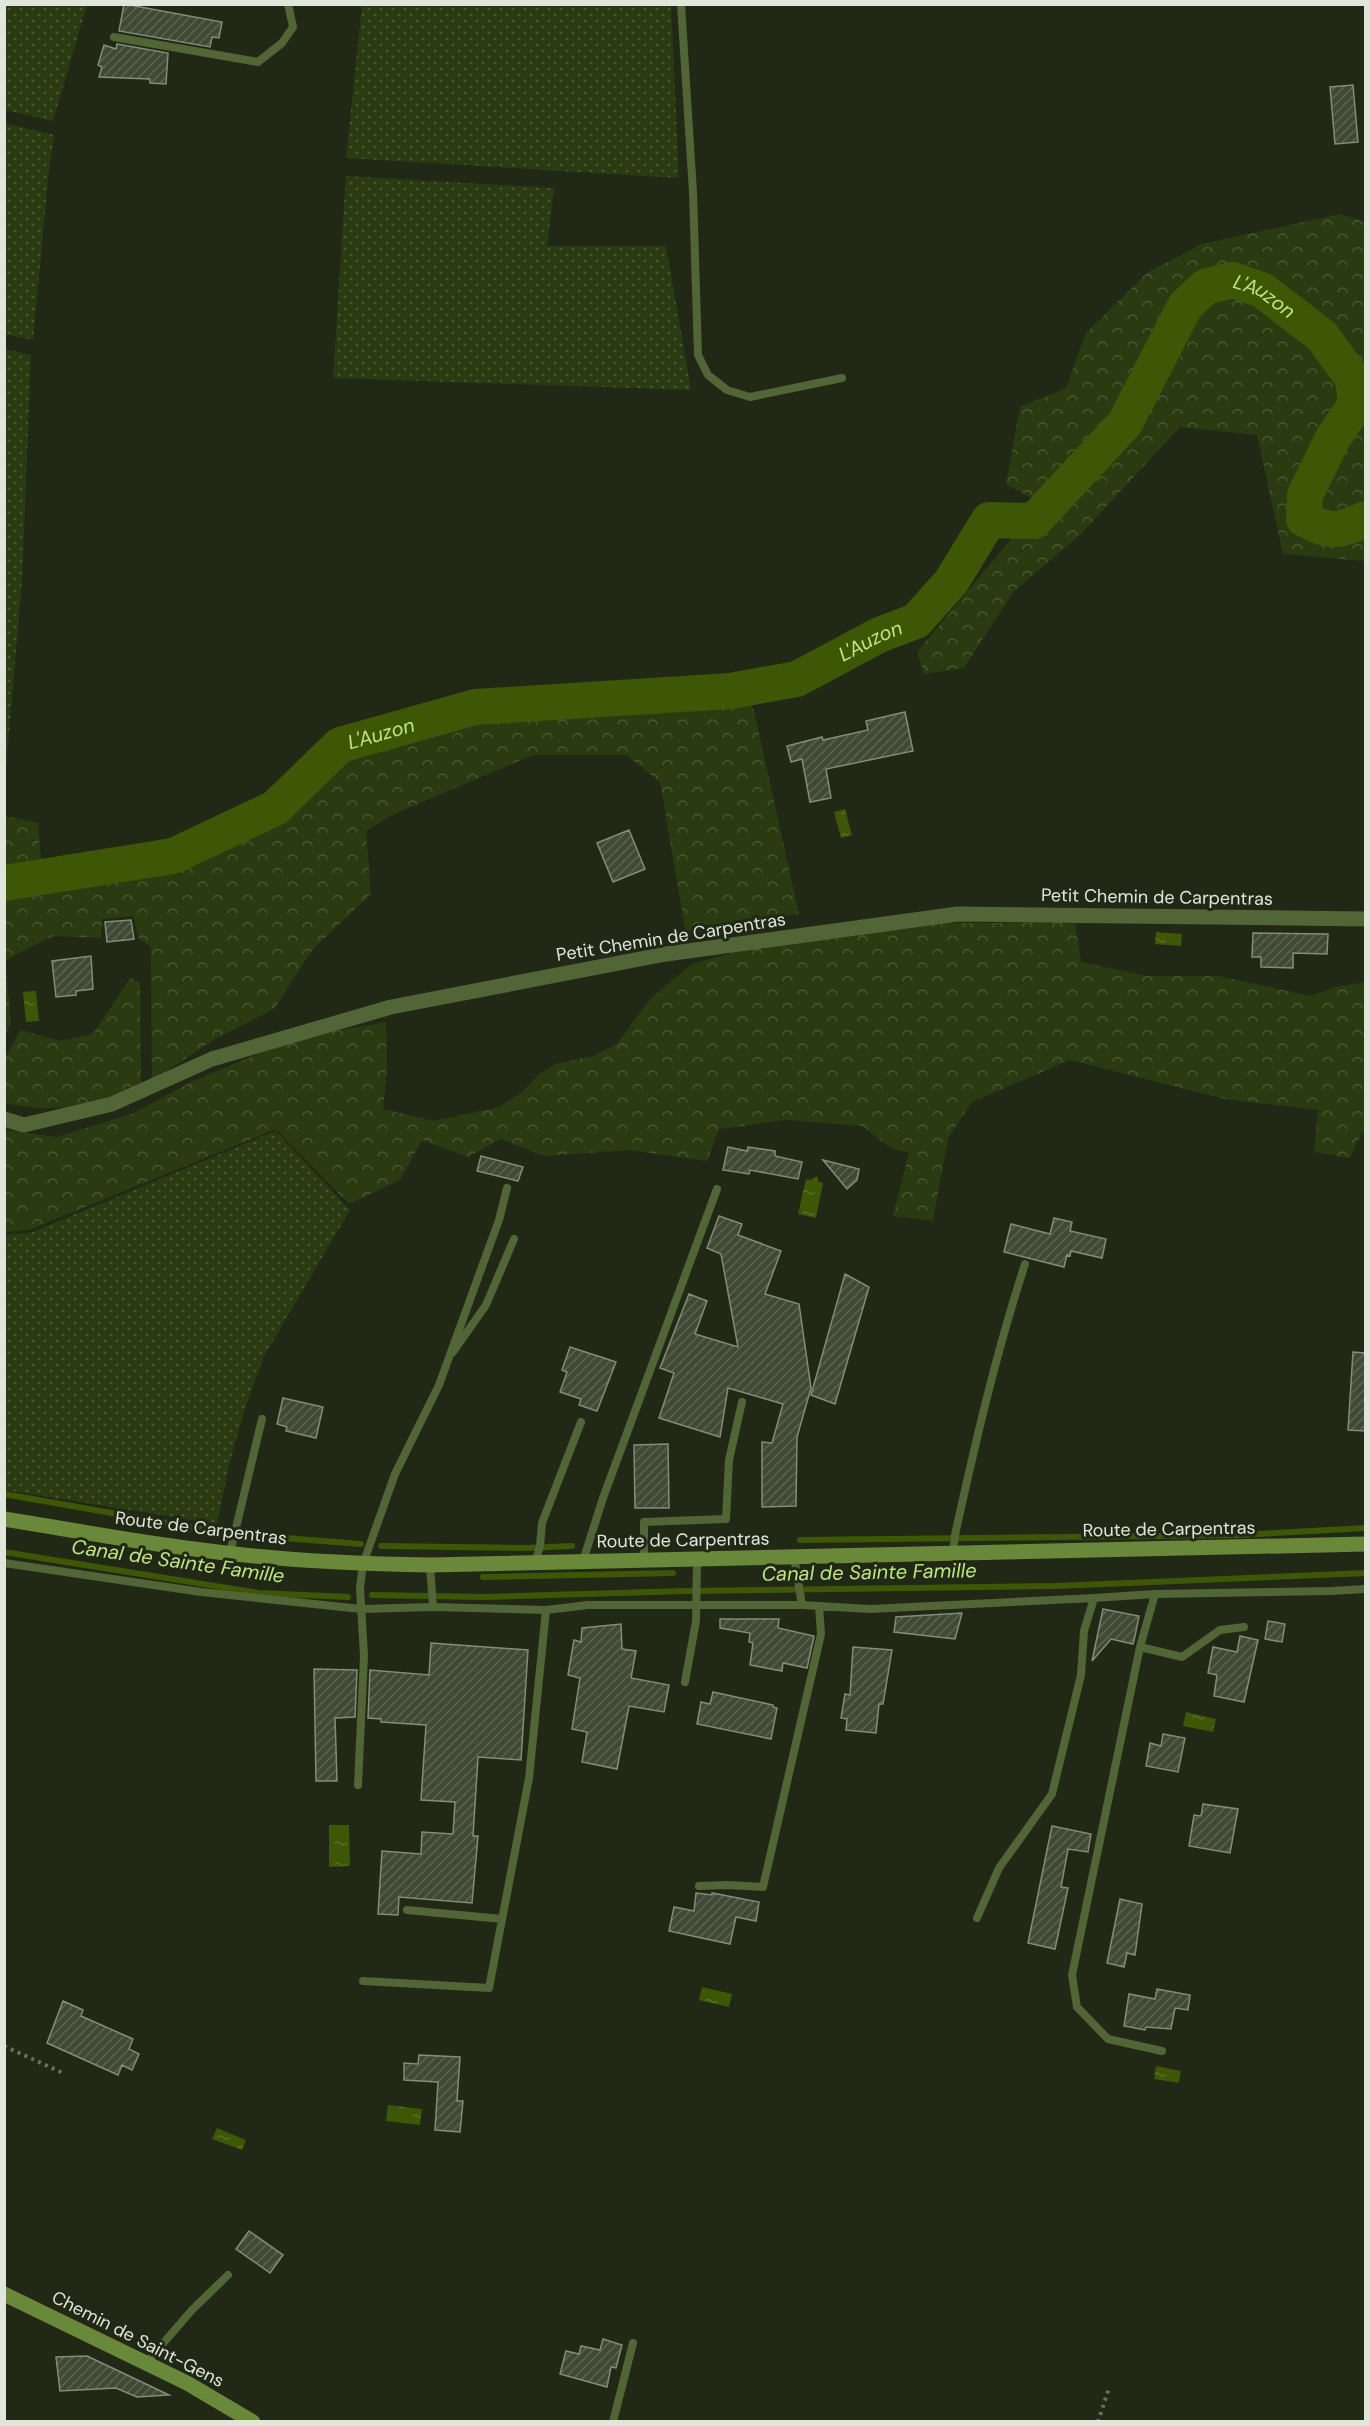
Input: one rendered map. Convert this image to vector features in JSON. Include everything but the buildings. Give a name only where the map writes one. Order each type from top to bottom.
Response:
[{"type":"main road","name":"Route de Carpentras","points":[[4,1519],[230,1553],[363,1564],[535,1563],[1365,1544]]},
{"type":"main road","name":"Chemin de Saint-Gens","points":[[4,2294],[187,2383],[253,2421]]},
{"type":"street","name":"Petit Chemin de Carpentras","points":[[4,1119],[24,1125],[112,1104],[212,1059],[391,1007],[666,954],[958,914],[1365,919]]},
{"type":"lane","points":[[114,37],[258,62],[282,43],[293,27],[288,4]]},
{"type":"lane","points":[[681,4],[693,192],[698,355],[708,375],[727,390],[750,397],[842,378]]},
{"type":"lane","points":[[358,1785],[364,1656],[360,1587],[363,1564],[395,1474],[439,1384],[499,1221],[507,1188]]},
{"type":"lane","points":[[583,1561],[603,1498],[717,1189]]},
{"type":"lane","points":[[448,1359],[486,1305],[513,1239]]},
{"type":"lane","points":[[952,1554],[981,1418],[1003,1334],[1025,1264]]},
{"type":"lane","points":[[644,1560],[644,1522],[726,1519],[729,1460],[742,1402]]},
{"type":"lane","points":[[230,1553],[262,1419]]},
{"type":"lane","points":[[535,1563],[540,1546],[542,1523],[581,1422]]},
{"type":"lane","points":[[794,1557],[802,1605]]},
{"type":"lane","points":[[685,1682],[696,1621],[698,1559]]},
{"type":"lane","points":[[4,1563],[201,1592],[361,1609],[433,1607],[546,1610],[588,1605],[697,1603],[870,1609],[1155,1594],[1330,1591],[1365,1588]]},
{"type":"lane","points":[[430,1565],[433,1607]]},
{"type":"lane","points":[[1155,1594],[1140,1647],[1072,1975],[1077,2007],[1108,2039],[1162,2051]]},
{"type":"lane","points":[[977,1918],[1004,1860],[1052,1794],[1081,1675],[1084,1631],[1094,1598]]},
{"type":"lane","points":[[699,1886],[763,1887],[821,1634],[819,1606]]},
{"type":"lane","points":[[363,1980],[489,1988],[529,1778],[546,1610]]},
{"type":"lane","points":[[1140,1647],[1182,1657],[1220,1630],[1244,1627]]},
{"type":"lane","points":[[407,1910],[502,1919]]},
{"type":"lane","points":[[146,2363],[192,2310],[228,2275]]},
{"type":"lane","points":[[613,2421],[633,2343]]},
{"type":"path","points":[[4,2046],[63,2073]]},
{"type":"path","points":[[1098,2421],[1109,2388]]},
{"type":"green space","points":[[5,4],[87,5],[53,121],[5,110]]},
{"type":"green space","points":[[362,5],[671,5],[679,178],[346,158]]},
{"type":"green space","points":[[5,123],[54,135],[33,340],[5,334]]},
{"type":"green space","points":[[346,176],[554,188],[547,246],[666,246],[691,390],[333,378]]},
{"type":"green space","points":[[1340,214],[1365,222],[1365,561],[1283,554],[1257,435],[1180,427],[1080,535],[1014,591],[964,668],[924,674],[917,652],[1041,503],[1006,484],[1020,407],[1066,388],[1086,333],[1148,272],[1202,244]]},
{"type":"green space","points":[[5,349],[31,355],[22,580],[5,779]]},
{"type":"green space","points":[[745,693],[754,711],[799,914],[686,934],[660,782],[626,755],[533,755],[394,814],[366,831],[371,894],[313,949],[274,1009],[213,1040],[152,1081],[151,947],[139,939],[133,916],[102,919],[101,938],[53,936],[5,960],[5,816],[38,823],[43,886],[175,866],[279,817],[343,755],[368,751],[478,718],[732,697]]},
{"type":"green space","points":[[946,923],[1075,923],[1081,962],[1147,976],[1218,976],[1311,996],[1336,987],[1365,982],[1365,1133],[1362,1132],[1350,1158],[1314,1152],[1318,1110],[1225,1099],[1070,1060],[972,1102],[948,1138],[933,1221],[893,1216],[909,1153],[891,1148],[862,1126],[786,1120],[719,1129],[707,1161],[630,1150],[544,1156],[501,1139],[468,1157],[422,1140],[400,1180],[349,1204],[276,1129],[29,1230],[5,1232],[5,1130],[56,1137],[132,1114],[191,1082],[269,1049],[319,1034],[386,1022],[387,1070],[383,1109],[434,1121],[499,1107],[521,1093],[539,1074],[556,1064],[593,1056],[616,1045],[650,999],[692,964],[762,945]]},
{"type":"green space","points":[[5,960],[11,1023],[5,1035]]},
{"type":"green space","points":[[130,978],[140,983],[141,1085],[107,1098],[74,1106],[40,1108],[5,1103],[4,1061],[20,1030],[60,1041],[93,1034]]},
{"type":"green space","points":[[276,1131],[350,1210],[264,1356],[245,1408],[229,1465],[217,1524],[5,1490],[5,1235],[30,1233]]},
{"type":"water","points":[[845,809],[852,835],[841,838],[834,812]]},
{"type":"water","points":[[1156,932],[1182,934],[1181,946],[1155,944]]},
{"type":"water","points":[[36,991],[39,1021],[26,1022],[23,992]]},
{"type":"water","points":[[817,1176],[819,1182],[823,1183],[816,1218],[798,1214],[806,1179],[810,1180]]},
{"type":"water","points":[[1186,1712],[1216,1719],[1213,1732],[1183,1726]]},
{"type":"water","points":[[329,1825],[349,1825],[350,1866],[329,1867]]},
{"type":"water","points":[[702,1987],[732,1994],[729,2007],[699,2000]]},
{"type":"water","points":[[1156,2066],[1181,2071],[1179,2083],[1154,2079]]},
{"type":"water","points":[[388,2105],[422,2109],[420,2125],[386,2121]]},
{"type":"water","points":[[217,2128],[246,2140],[242,2150],[212,2139]]},
{"type":"waterway","name":"L'Auzon","points":[[4,883],[173,856],[275,808],[340,745],[475,707],[730,691],[797,679],[879,635],[916,621],[951,582],[989,520],[1034,521],[1125,423],[1185,306],[1205,287],[1232,280],[1262,290],[1322,336],[1353,379],[1356,404],[1333,438],[1305,495],[1304,519],[1328,529],[1341,528],[1366,519]]},
{"type":"waterway","points":[[4,1494],[219,1532]]},
{"type":"waterway","points":[[800,1540],[1240,1535],[1366,1528]]},
{"type":"waterway","points":[[246,1535],[361,1544]]},
{"type":"waterway","points":[[381,1546],[525,1548],[572,1546]]},
{"type":"waterway","name":"Canal de Sainte Famille","points":[[4,1552],[259,1593],[348,1597]]},
{"type":"waterway","points":[[483,1577],[673,1573]]},
{"type":"waterway","name":"Canal de Sainte Famille","points":[[372,1595],[484,1597],[686,1591],[1056,1586],[1366,1573]]}]
